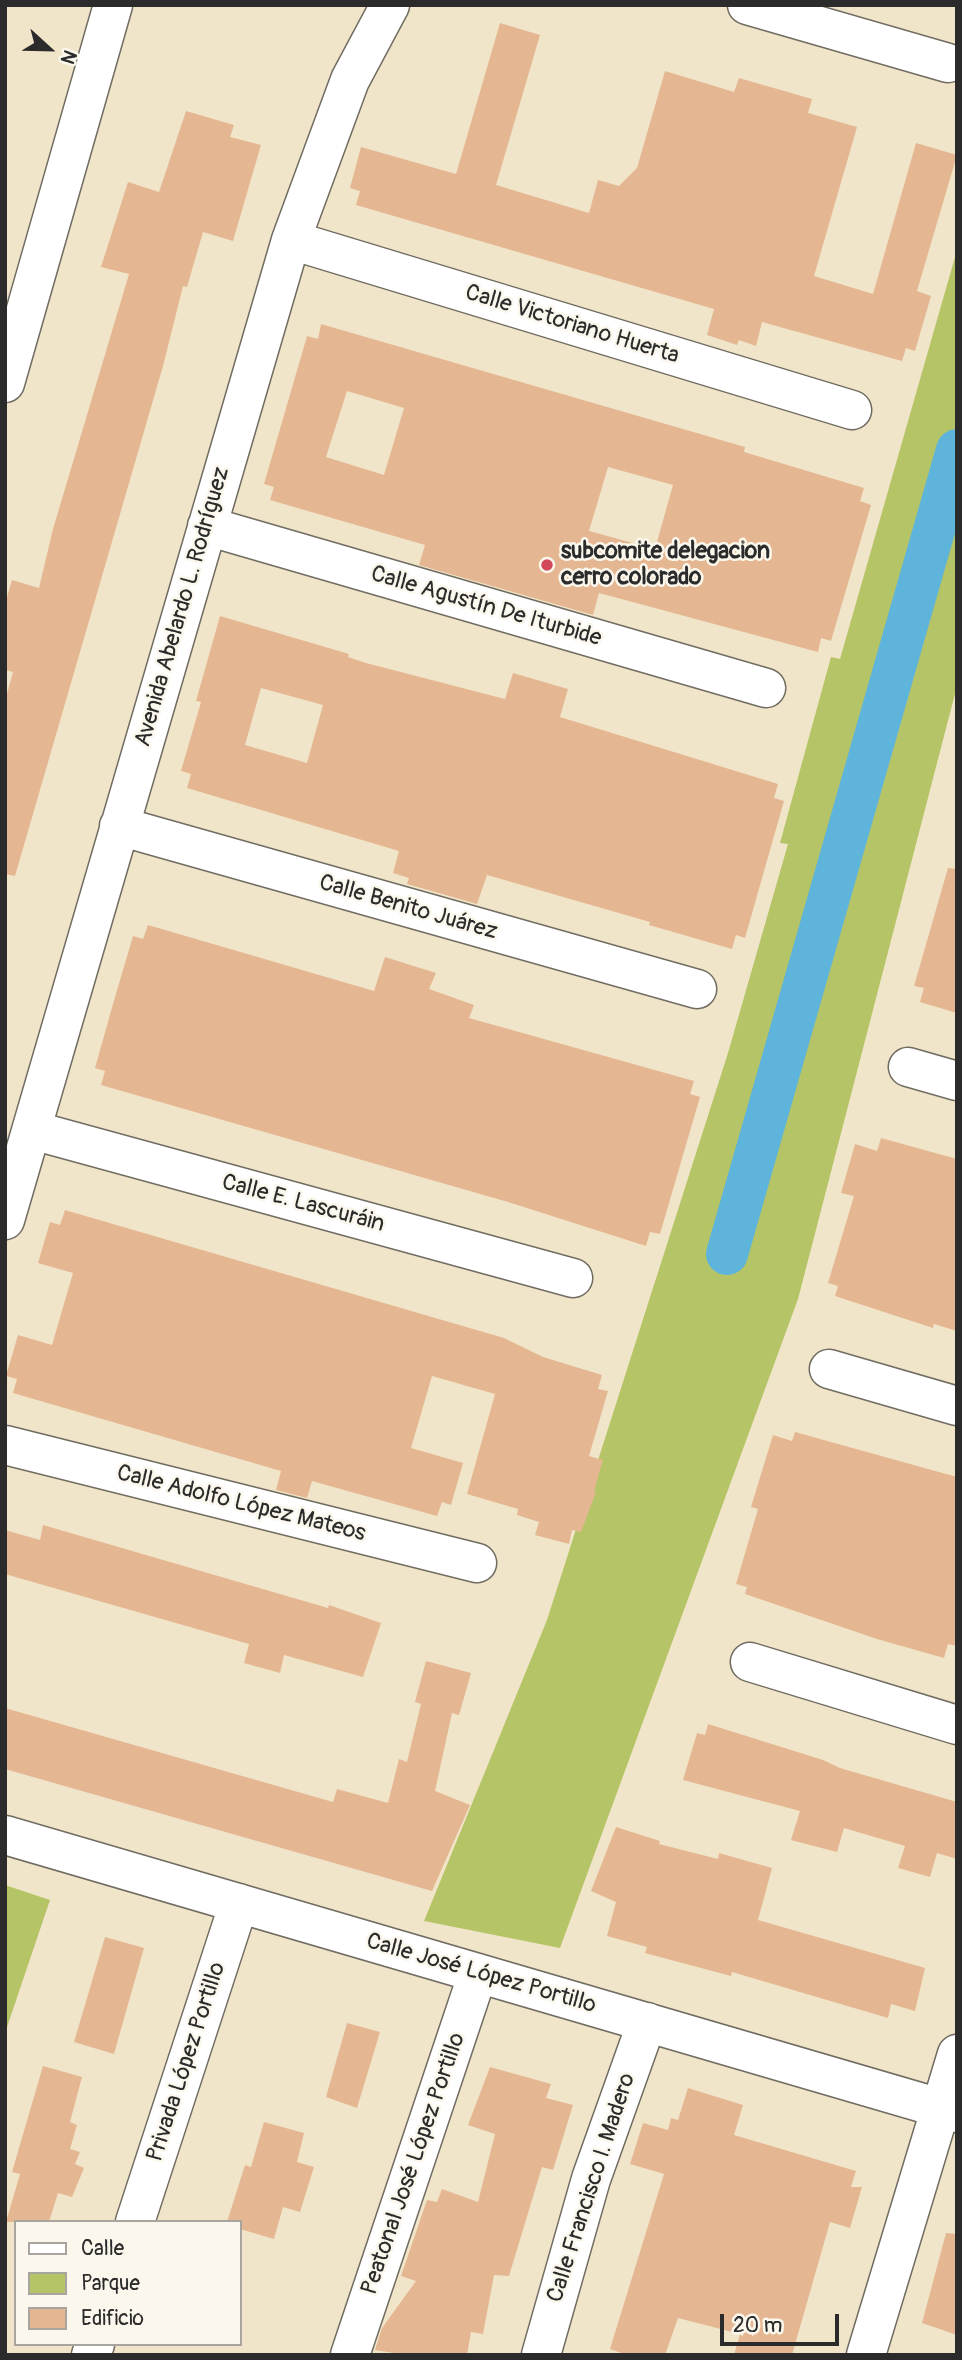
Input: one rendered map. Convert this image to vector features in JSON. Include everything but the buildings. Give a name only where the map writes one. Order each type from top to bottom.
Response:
[{"type":"street","points":[[5,383],[113,5]]},
{"type":"street","name":"Avenida Abelardo L. Rodríguez","points":[[5,1220],[291,240],[350,80],[390,5]]},
{"type":"street","points":[[747,5],[948,63]]},
{"type":"street","name":"Calle Victoriano Huerta","points":[[291,240],[852,410]]},
{"type":"street","name":"Calle Agustín De Iturbide","points":[[207,526],[765,688]]},
{"type":"street","name":"Calle Benito Juárez","points":[[119,826],[697,989]]},
{"type":"street","points":[[908,1067],[957,1081]]},
{"type":"street","name":"Calle E. Lascuráin","points":[[32,1130],[573,1278]]},
{"type":"street","points":[[829,1369],[957,1406]]},
{"type":"street","name":"Calle Adolfo López Mateos","points":[[5,1445],[477,1563]]},
{"type":"street","points":[[750,1662],[957,1725]]},
{"type":"street","name":"Calle José López Portillo","points":[[5,1835],[949,2110]]},
{"type":"street","name":"Privada López Portillo","points":[[136,2220],[239,1903]]},
{"type":"street","name":"Peatonal José López Portillo","points":[[349,2355],[478,1973]]},
{"type":"street","name":"Calle Francisco I. Madero","points":[[541,2355],[591,2179],[647,2022]]},
{"type":"street","points":[[866,2355],[949,2110],[957,2054]]},
{"type":"green space","points":[[957,250],[957,686],[798,1299],[560,1948],[424,1921],[547,1620],[728,1053],[788,844],[780,843],[831,657],[840,659]]},
{"type":"green space","points":[[5,1885],[50,1900],[5,2033]]},
{"type":"waterway","points":[[727,1254],[957,450]]},
{"type":"place","name":"subcomite delegacion cerro colorado","points":[[547,565]]}]
